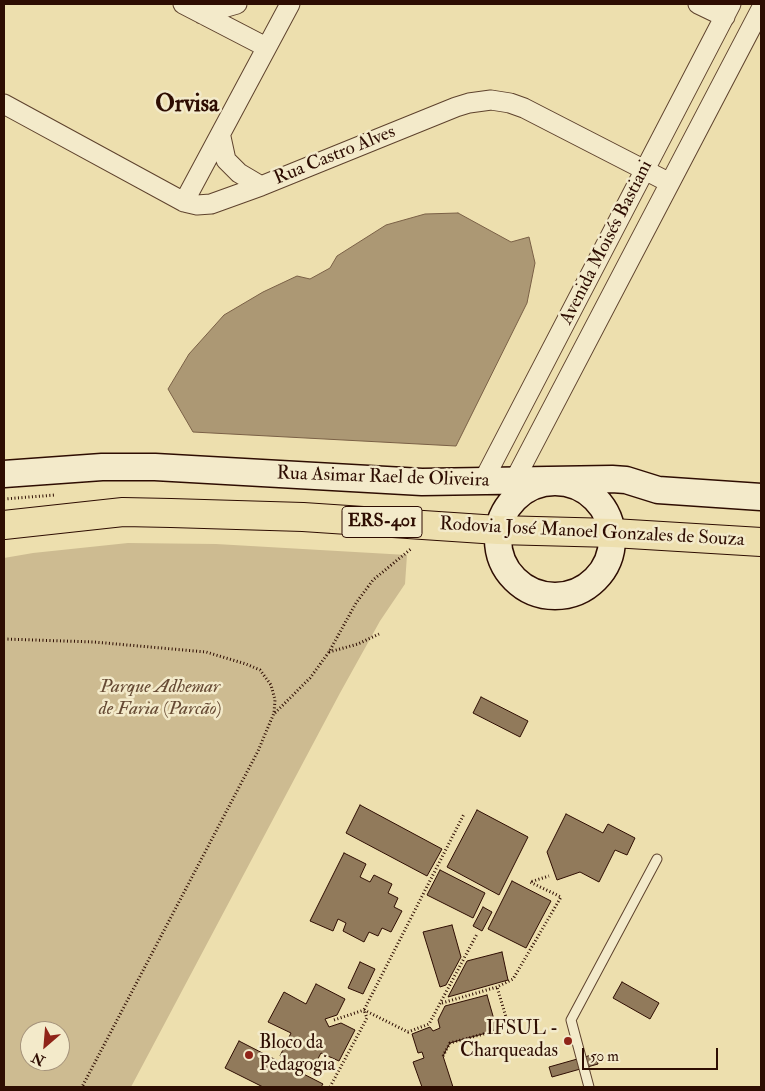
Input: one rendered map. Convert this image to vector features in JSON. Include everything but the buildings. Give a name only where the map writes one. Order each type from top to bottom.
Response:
[{"type":"main road","name":"Rodovia José Manoel Gonzales de Souza","points":[[4,525],[123,512],[303,517],[498,530],[613,533],[761,542]]},
{"type":"street","points":[[183,4],[266,47]]},
{"type":"street","points":[[202,14],[237,4]]},
{"type":"street","points":[[184,202],[221,137],[266,47],[290,4]]},
{"type":"street","points":[[698,4],[728,10]]},
{"type":"street","name":"Avenida Moisés Bastiani","points":[[514,481],[761,9]]},
{"type":"street","name":"Avenida Moisés Bastiani","points":[[482,483],[728,10]]},
{"type":"street","name":"Rua Castro Alves","points":[[4,104],[184,202],[197,205],[211,204],[262,186],[456,107],[491,100],[510,103],[524,108],[670,183]]},
{"type":"street","points":[[221,137],[226,160],[239,173],[262,186]]},
{"type":"street","name":"Rua Asimar Rael de Oliveira","points":[[4,474],[102,467],[154,467],[422,482],[482,483],[612,479],[626,480],[658,490],[761,496]]},
{"type":"street","points":[[554,481],[571,484],[590,493],[607,513],[613,533],[609,560],[599,576],[585,588],[568,595],[549,596],[532,591],[515,580],[504,565],[498,546],[498,530],[506,507],[518,494],[535,484],[554,481]]},
{"type":"lane","points":[[589,1087],[570,1020],[657,859]]},
{"type":"path","points":[[274,713],[310,678],[329,652],[356,603],[373,580],[412,548]]},
{"type":"path","points":[[329,652],[358,644],[379,634]]},
{"type":"path","points":[[4,639],[85,641],[176,648],[227,658],[260,670],[271,685],[275,700],[274,713],[258,751],[82,1087]]},
{"type":"path","points":[[334,1020],[364,1010],[464,814]]},
{"type":"path","points":[[442,1003],[497,987],[513,979],[561,897],[530,882],[549,876]]},
{"type":"path","points":[[364,1010],[408,1032],[429,1024],[442,1003],[477,934]]},
{"type":"path","points":[[443,1056],[450,1043],[509,1027],[497,987]]},
{"type":"path","points":[[330,1087],[367,1018],[364,1010]]},
{"type":"green space","name":"Parque Adhemar de Faria (Parcão)","points":[[128,543],[216,544],[407,555],[405,584],[380,621],[340,693],[131,1087],[4,1087],[4,558]]},
{"type":"shaded area","points":[[458,213],[511,242],[529,237],[535,263],[527,303],[456,446],[193,432],[168,389],[189,354],[224,315],[263,292],[297,276],[310,279],[330,268],[337,256],[386,225],[425,214]]},
{"type":"place","name":"IFSUL - Charqueadas","points":[[568,1041]]},
{"type":"place","name":"Bloco da Pedagogia","points":[[249,1055]]},
{"type":"district","name":"Orvisa","points":[[187,106]]}]
